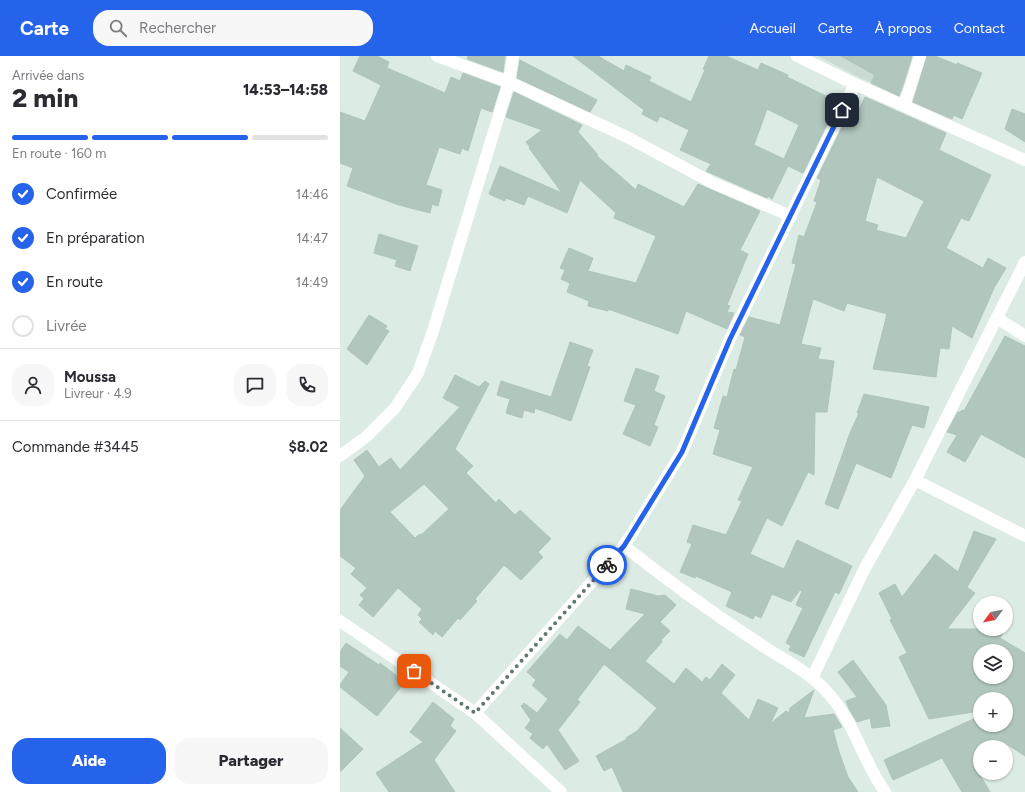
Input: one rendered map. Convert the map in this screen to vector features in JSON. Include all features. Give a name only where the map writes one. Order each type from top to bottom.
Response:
[{"type":"street","points":[[437,56],[509,82],[627,136],[714,183],[791,216]]},
{"type":"street","points":[[340,456],[366,437],[395,408],[418,373],[433,331],[509,82],[513,56]]},
{"type":"street","points":[[797,56],[855,84],[1025,160]]},
{"type":"street","points":[[904,106],[920,56]]},
{"type":"street","points":[[475,713],[624,546],[682,452],[730,339],[855,84]]},
{"type":"street","points":[[812,678],[865,568],[915,480],[1025,262]]},
{"type":"street","points":[[997,318],[1025,336]]},
{"type":"street","points":[[915,480],[1025,536]]},
{"type":"street","points":[[624,546],[660,574],[743,633],[812,678],[827,691],[841,707],[875,778],[885,792]]},
{"type":"street","points":[[340,621],[475,713],[561,792]]},
{"type":"shaded area","points":[[818,56],[913,56],[903,92],[864,80]]},
{"type":"building","points":[[360,56],[377,56],[389,62],[387,68],[445,93],[451,77],[460,81],[463,73],[500,87],[492,112],[481,108],[468,151],[462,148],[460,154],[439,147],[426,185],[442,190],[438,206],[432,204],[430,213],[399,205],[347,186],[353,168],[340,163],[340,112],[365,121],[381,85],[353,71]]},
{"type":"building","points":[[468,56],[505,56],[503,72],[467,59]]},
{"type":"building","points":[[573,56],[598,56],[624,71],[626,65],[651,77],[649,81],[691,102],[705,70],[703,69],[709,56],[726,56],[758,70],[761,63],[788,75],[787,77],[838,102],[803,173],[788,166],[772,199],[706,171],[711,164],[680,150],[689,130],[660,116],[657,122],[642,114],[644,110]],"holes":[[[767,109],[799,125],[784,159],[754,145]]]},
{"type":"building","points":[[841,56],[912,56],[899,96],[871,83],[875,75]]},
{"type":"building","points":[[927,56],[935,56],[982,73],[962,119],[954,115],[952,119],[913,102]]},
{"type":"building","points":[[520,60],[597,100],[590,112],[517,78]]},
{"type":"building","points":[[514,92],[582,125],[578,132],[598,155],[597,156],[636,190],[638,184],[684,207],[698,184],[760,211],[740,250],[748,254],[727,305],[730,306],[727,312],[734,313],[727,329],[686,311],[678,334],[608,309],[608,311],[588,306],[589,301],[567,292],[570,283],[561,279],[565,270],[560,268],[569,248],[593,258],[588,271],[636,283],[656,236],[614,218],[616,213],[580,180],[567,213],[528,196],[524,205],[506,198],[505,201],[489,194],[500,166],[562,193],[526,142],[542,130],[506,117]]},
{"type":"building","points":[[865,97],[946,133],[939,150],[991,175],[969,221],[961,218],[946,248],[983,268],[988,258],[1006,268],[994,288],[972,338],[952,326],[949,349],[940,348],[936,377],[873,369],[887,314],[847,303],[844,311],[813,299],[801,344],[821,348],[818,359],[834,361],[827,412],[815,412],[814,475],[808,472],[782,526],[767,518],[750,554],[784,569],[797,540],[852,566],[839,594],[835,592],[804,657],[789,650],[791,646],[786,643],[803,608],[796,605],[802,591],[800,590],[791,602],[772,594],[761,618],[755,615],[753,619],[726,606],[732,592],[696,576],[695,578],[680,572],[692,544],[687,542],[693,525],[726,535],[742,501],[738,500],[753,467],[713,454],[720,430],[714,428],[723,396],[727,397],[734,369],[736,370],[745,337],[740,335],[749,317],[780,325],[796,264],[792,263],[799,235],[804,237],[817,202],[814,201],[821,180],[817,178],[851,109],[858,112]],"holes":[[[877,177],[924,201],[906,238],[876,230],[878,225],[865,221]]]},
{"type":"building","points":[[1012,109],[1025,114],[1025,142],[1005,129]]},
{"type":"building","points":[[379,234],[418,246],[410,271],[395,266],[397,260],[374,253]]},
{"type":"building","points":[[369,315],[387,326],[385,329],[389,331],[367,365],[347,349]]},
{"type":"building","points":[[1005,336],[1025,346],[1025,458],[981,434],[965,462],[947,452],[957,435],[947,432],[958,412],[962,410],[964,411]]},
{"type":"building","points":[[570,342],[593,350],[587,366],[590,367],[571,421],[535,408],[534,413],[524,410],[522,418],[506,413],[510,399],[497,395],[501,381],[551,397]]},
{"type":"building","points":[[636,368],[659,376],[654,391],[665,396],[654,425],[658,427],[650,446],[623,434],[636,405],[624,401]]},
{"type":"building","points":[[455,375],[479,387],[485,381],[489,384],[455,449],[473,466],[466,473],[496,503],[499,499],[515,515],[520,510],[551,539],[538,552],[543,557],[521,580],[504,565],[475,599],[477,601],[460,620],[458,618],[442,637],[435,631],[433,635],[419,622],[422,619],[418,615],[422,609],[398,588],[373,617],[359,605],[364,599],[360,595],[367,588],[351,574],[356,568],[340,556],[340,510],[365,476],[354,460],[367,450],[379,467],[391,458],[400,470],[460,407],[443,398]],"holes":[[[424,484],[449,509],[421,535],[420,534],[415,538],[390,512]]]},
{"type":"building","points":[[864,394],[929,407],[924,428],[912,425],[891,478],[856,463],[838,509],[825,504],[850,433],[859,413],[857,413]]},
{"type":"building","points":[[974,531],[996,539],[967,587],[975,593],[947,629],[973,629],[973,636],[1001,636],[1000,638],[1010,644],[973,644],[973,684],[1013,684],[1013,646],[1025,653],[1025,756],[1013,748],[1013,740],[973,740],[973,780],[983,780],[990,792],[962,792],[942,758],[893,780],[884,760],[973,719],[973,732],[1013,732],[1013,692],[973,692],[973,712],[929,719],[899,657],[907,653],[890,620],[892,619],[879,593],[895,584],[902,597],[935,554],[958,572]]},
{"type":"building","points":[[631,589],[658,596],[665,595],[676,605],[660,622],[670,631],[645,661],[674,684],[686,668],[702,682],[706,677],[710,680],[722,664],[735,675],[721,693],[749,720],[758,699],[778,708],[770,724],[786,711],[789,713],[790,708],[814,690],[804,718],[834,714],[842,727],[833,730],[839,752],[848,777],[858,792],[623,792],[612,767],[604,771],[596,756],[627,739],[626,738],[637,731],[657,708],[604,664],[577,700],[580,702],[558,730],[579,761],[565,770],[547,744],[543,749],[530,738],[533,734],[525,728],[531,720],[521,706],[524,703],[537,713],[548,699],[532,685],[536,680],[527,672],[560,634],[567,640],[578,626],[610,650],[645,614],[626,609]]},
{"type":"building","points":[[346,643],[379,665],[380,663],[405,682],[377,716],[340,687],[349,672],[340,666],[340,652]]},
{"type":"building","points":[[853,660],[886,705],[890,726],[872,728],[870,718],[857,722],[849,709],[846,701],[857,697],[838,672]]},
{"type":"building","points":[[433,702],[454,719],[450,726],[456,731],[434,760],[455,792],[389,792],[376,773],[423,742],[410,732]]},
{"type":"building","points":[[340,728],[363,749],[340,772]]},
{"type":"way so far","points":[[414,671],[475,713],[607,565]]},
{"type":"route","points":[[607,565],[624,546],[682,452],[730,339],[842,110]]}]
